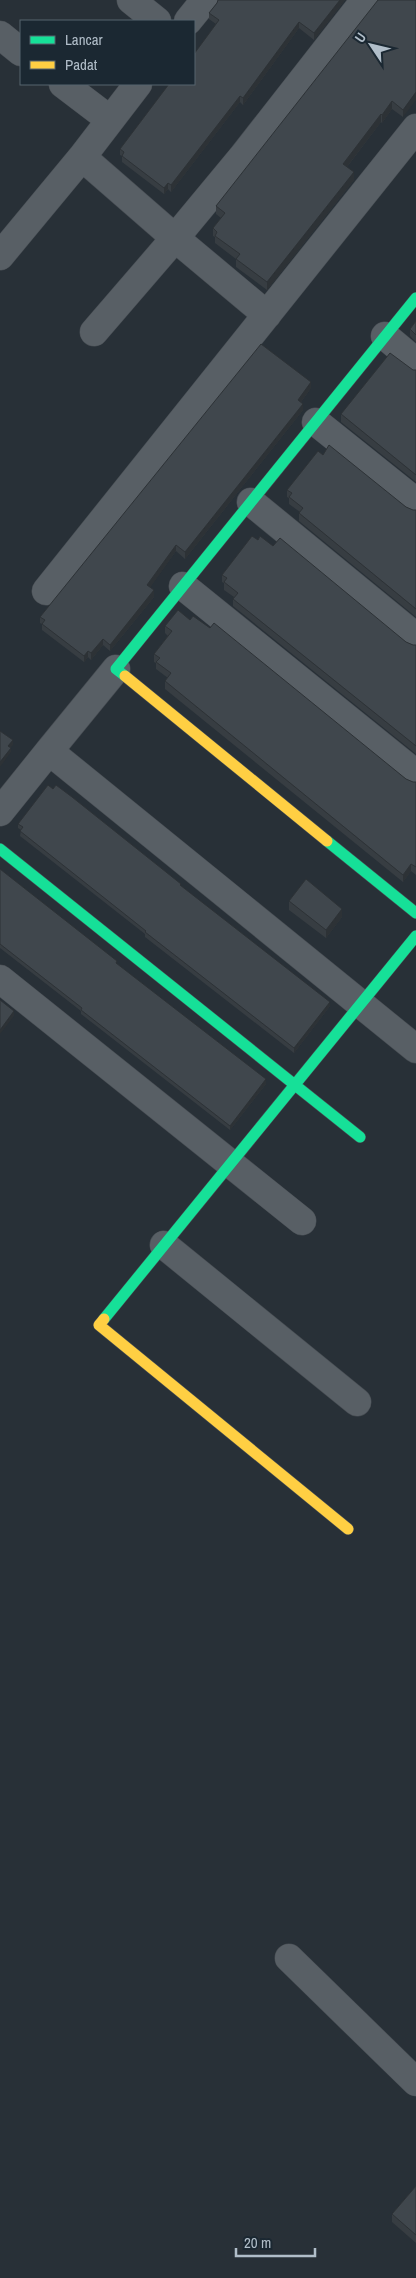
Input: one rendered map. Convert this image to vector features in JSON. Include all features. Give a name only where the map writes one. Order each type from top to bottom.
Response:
[{"type":"street","points":[[131,0],[156,20]]},
{"type":"street","points":[[189,20],[205,0]]},
{"type":"street","points":[[94,332],[243,156],[365,0]]},
{"type":"street","points":[[64,85],[109,119]]},
{"type":"street","points":[[0,256],[82,157],[109,119],[137,85]]},
{"type":"street","points":[[46,591],[416,128]]},
{"type":"street","points":[[82,157],[267,315]]},
{"type":"street","points":[[0,812],[416,298]]},
{"type":"street","points":[[385,336],[416,362]]},
{"type":"street","points":[[316,422],[416,502]]},
{"type":"street","points":[[250,502],[416,637]]},
{"type":"street","points":[[183,586],[416,774]]},
{"type":"street","points":[[116,669],[416,913]]},
{"type":"street","points":[[49,751],[416,1049]]},
{"type":"street","points":[[0,849],[360,1137]]},
{"type":"street","points":[[348,1529],[99,1325],[416,936]]},
{"type":"street","points":[[0,979],[302,1221]]},
{"type":"street","points":[[164,1245],[357,1402]]},
{"type":"street","points":[[289,1958],[416,2082]]},
{"type":"building","points":[[218,0],[340,0],[314,33],[299,22],[243,98],[240,96],[171,185],[168,183],[164,188],[122,156],[124,152],[120,149],[168,85],[195,85],[195,53],[219,20],[209,13]]},
{"type":"building","points":[[378,0],[416,0],[416,92],[403,110],[392,101],[381,114],[343,164],[354,172],[267,282],[236,259],[240,254],[215,236],[217,232],[213,228],[225,213],[216,206]]},
{"type":"building","points":[[416,321],[416,335],[410,329]]},
{"type":"building","points":[[261,344],[311,382],[298,400],[303,404],[185,552],[176,545],[147,585],[154,590],[110,645],[103,639],[91,653],[88,651],[84,656],[42,624],[45,620],[40,617]]},
{"type":"building","points":[[390,353],[413,370],[416,370],[416,475],[341,414]]},
{"type":"building","points":[[329,445],[406,507],[416,510],[416,609],[299,513],[303,508],[289,497],[292,493],[287,490],[318,451],[323,455]]},
{"type":"building","points":[[252,536],[258,540],[260,536],[273,546],[280,538],[406,642],[416,645],[416,746],[233,599],[238,593],[224,582],[227,578],[222,575]]},
{"type":"building","points":[[178,610],[190,620],[193,616],[210,628],[214,623],[406,779],[416,782],[416,867],[411,864],[403,875],[165,681],[171,673],[156,662],[160,658],[154,654],[172,631],[165,626]]},
{"type":"building","points":[[0,731],[13,740],[8,746],[11,748],[0,762]]},
{"type":"building","points":[[48,785],[53,789],[56,785],[72,797],[180,885],[330,1002],[294,1048],[145,932],[20,831],[23,827],[18,824]]},
{"type":"building","points":[[0,869],[117,961],[116,963],[266,1079],[230,1126],[0,944]]},
{"type":"building","points":[[306,879],[342,909],[326,930],[289,901]]},
{"type":"building","points":[[0,1000],[14,1011],[0,1030]]},
{"type":"building","points":[[416,2186],[416,2235],[392,2214]]},
{"type":"traffic: fast","points":[[125,676],[116,669],[416,298]]},
{"type":"traffic: fast","points":[[327,841],[416,913]]},
{"type":"traffic: fast","points":[[0,849],[360,1137]]},
{"type":"traffic: fast","points":[[104,1319],[416,936]]},
{"type":"traffic: slow","points":[[125,676],[327,841]]},
{"type":"traffic: slow","points":[[104,1319],[99,1325],[348,1529]]}]
